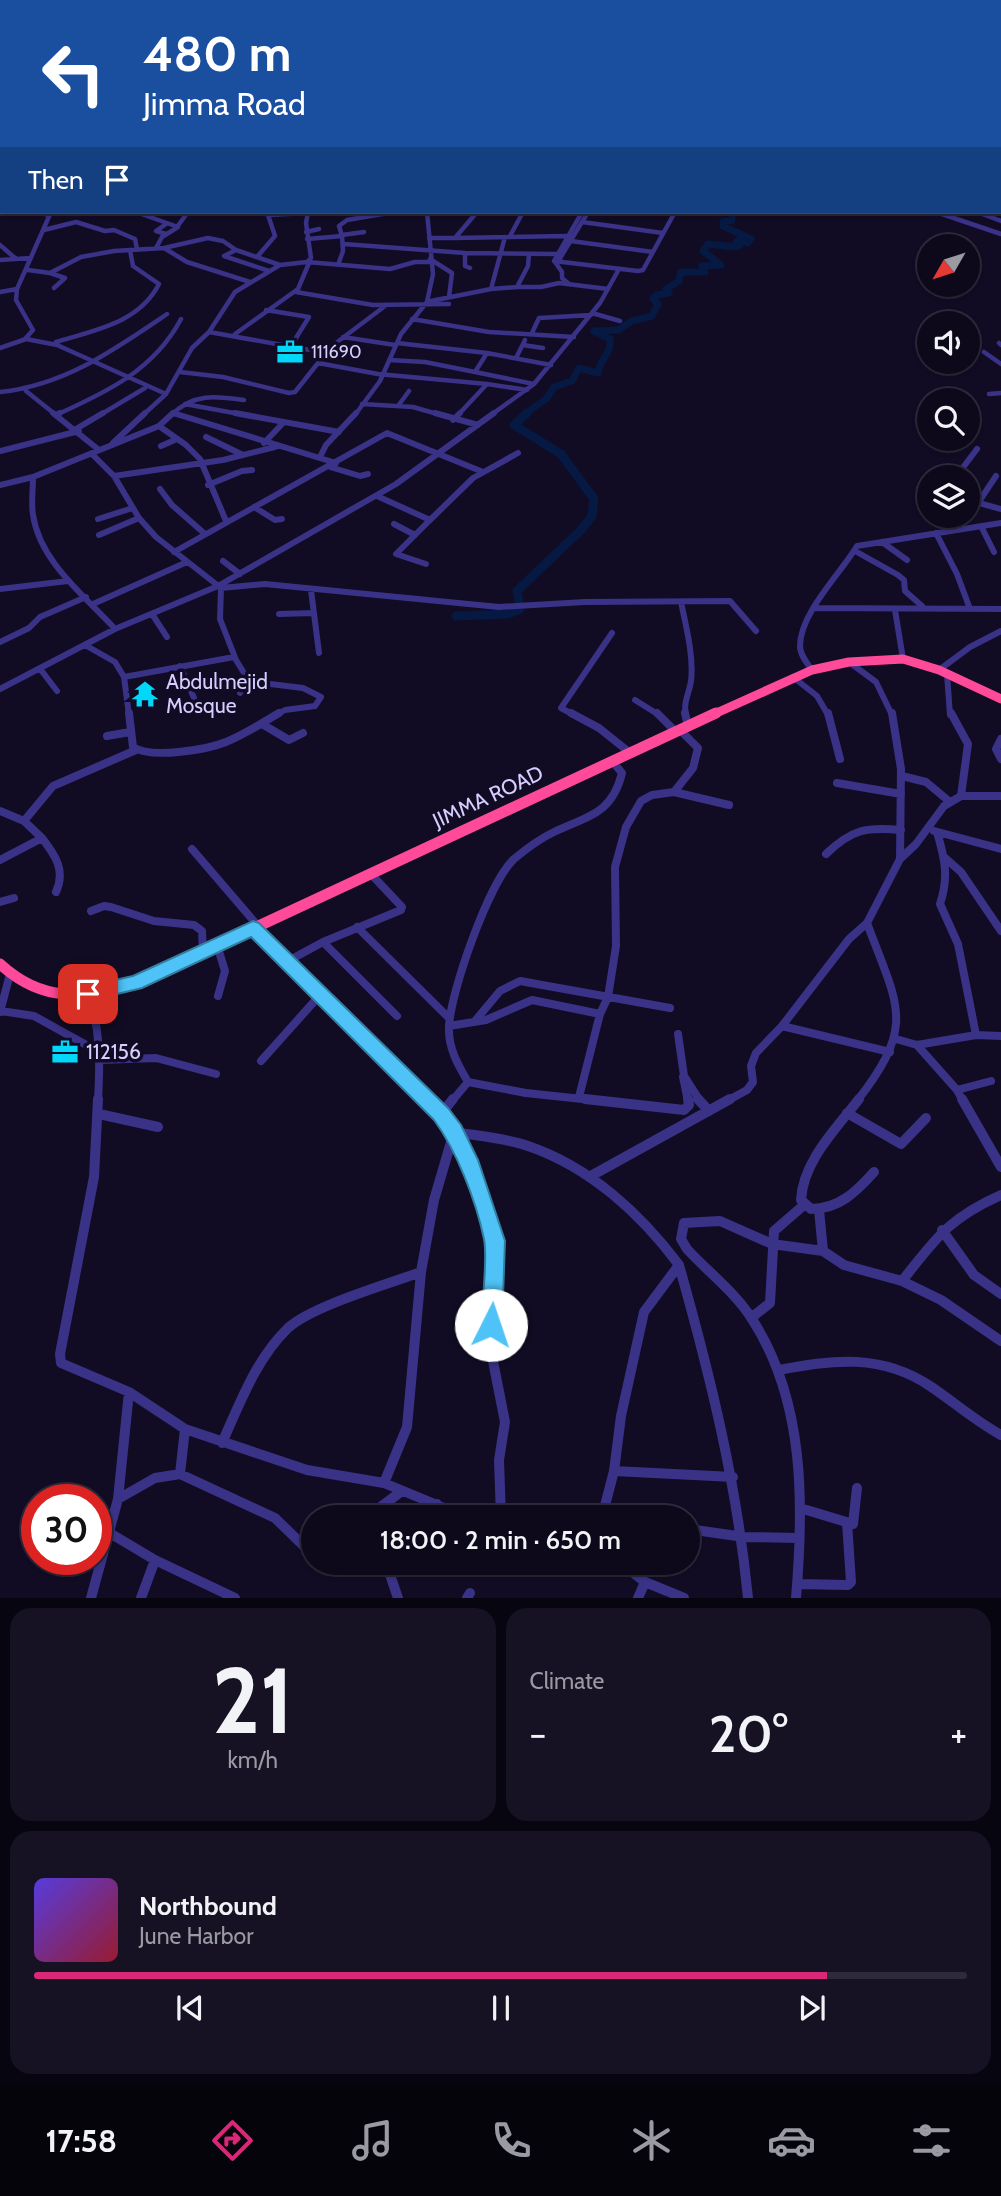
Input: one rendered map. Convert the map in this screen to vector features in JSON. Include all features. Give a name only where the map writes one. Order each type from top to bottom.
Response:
[{"type":"highway","name":"JIMMA ROAD","points":[[0,964],[29,986],[59,995],[88,994],[136,983],[629,752],[812,670],[849,662],[903,659],[943,672],[1000,698]]},
{"type":"street","points":[[25,339],[33,330],[16,300],[17,289],[28,270],[50,214]]},
{"type":"street","points":[[141,214],[177,227]]},
{"type":"street","points":[[156,248],[187,214]]},
{"type":"street","points":[[257,257],[275,236],[268,214]]},
{"type":"street","points":[[235,334],[266,310],[296,292],[302,285],[311,258],[306,232],[308,214]]},
{"type":"street","points":[[338,265],[344,244],[339,226],[347,219],[381,214]]},
{"type":"street","points":[[320,457],[326,445],[362,404],[383,373],[396,344],[426,303],[433,274],[427,214]]},
{"type":"street","points":[[455,238],[460,230],[472,222],[476,214]]},
{"type":"street","points":[[491,289],[508,237],[522,214]]},
{"type":"street","points":[[569,239],[581,214]]},
{"type":"street","points":[[556,259],[587,214]]},
{"type":"street","points":[[344,244],[465,253],[529,254],[642,271],[673,214]]},
{"type":"street","points":[[943,214],[1001,234]]},
{"type":"street","points":[[958,218],[963,214]]},
{"type":"street","points":[[982,214],[1001,221]]},
{"type":"street","points":[[987,216],[991,214]]},
{"type":"street","points":[[44,230],[77,222],[124,233],[135,240],[137,250]]},
{"type":"street","points":[[582,222],[663,233]]},
{"type":"street","points":[[166,224],[156,231],[166,234]]},
{"type":"street","points":[[306,232],[319,229]]},
{"type":"street","points":[[307,239],[364,232]]},
{"type":"street","points":[[50,273],[81,257],[164,248],[208,238],[226,242],[236,250],[281,265]]},
{"type":"street","points":[[429,238],[569,239],[653,252]]},
{"type":"street","points":[[0,245],[16,259]]},
{"type":"street","points":[[164,248],[187,262],[250,282]]},
{"type":"street","points":[[56,342],[131,315],[152,300],[159,284],[133,266],[130,250]]},
{"type":"street","points":[[236,250],[224,256],[269,271]]},
{"type":"street","points":[[411,250],[412,263]]},
{"type":"street","points":[[465,253],[466,267],[470,268]]},
{"type":"street","points":[[517,287],[528,266],[529,254]]},
{"type":"street","points":[[0,260],[31,258]]},
{"type":"street","points":[[556,259],[562,278],[569,284]]},
{"type":"street","points":[[113,443],[166,394],[192,348],[209,332],[235,292],[281,265],[308,263],[390,269],[431,260],[454,274],[455,280],[449,297]]},
{"type":"street","points":[[0,689],[41,670],[115,629],[220,587],[377,496],[534,384],[592,314],[620,269]]},
{"type":"street","points":[[28,270],[65,278],[54,288]]},
{"type":"street","points":[[426,303],[491,289],[569,284],[608,289]]},
{"type":"street","points":[[0,292],[17,289]]},
{"type":"street","points":[[296,292],[384,306],[449,304]]},
{"type":"street","points":[[180,372],[223,377],[289,393],[295,392],[343,337],[384,306]]},
{"type":"street","points":[[266,310],[309,317],[291,346]]},
{"type":"street","points":[[0,392],[26,391],[95,363],[167,314]]},
{"type":"street","points":[[531,335],[539,318],[592,314],[620,321]]},
{"type":"street","points":[[56,415],[111,390],[127,379],[154,358],[173,338],[181,319]]},
{"type":"street","points":[[412,319],[470,330],[574,337]]},
{"type":"street","points":[[209,332],[235,334],[327,353]]},
{"type":"street","points":[[343,337],[487,353],[551,365]]},
{"type":"street","points":[[0,348],[25,339],[56,342],[145,388],[166,394]]},
{"type":"street","points":[[516,358],[524,342],[543,348]]},
{"type":"street","points":[[984,352],[1001,364]]},
{"type":"street","points":[[475,372],[487,353]]},
{"type":"street","points":[[390,360],[425,362],[534,384]]},
{"type":"street","points":[[318,363],[527,390]]},
{"type":"street","points":[[453,420],[487,384]]},
{"type":"street","points":[[0,451],[78,430],[145,388]]},
{"type":"street","points":[[26,391],[78,430],[114,476],[139,518],[174,552],[220,587],[265,584],[499,607],[611,601],[733,602],[756,631]]},
{"type":"street","points":[[398,406],[409,391]]},
{"type":"street","points":[[989,394],[1001,393]]},
{"type":"street","points":[[0,485],[33,477],[159,426],[185,404],[211,394],[244,400]]},
{"type":"street","points":[[185,404],[339,432]]},
{"type":"street","points":[[362,404],[413,407],[478,425]]},
{"type":"street","points":[[173,413],[275,447],[320,457],[360,476],[368,474]]},
{"type":"street","points":[[264,443],[283,423]]},
{"type":"street","points":[[159,426],[202,463],[208,485],[226,521]]},
{"type":"street","points":[[174,552],[387,433],[483,472]]},
{"type":"street","points":[[206,437],[243,455]]},
{"type":"street","points":[[161,446],[177,439]]},
{"type":"street","points":[[114,476],[202,463],[275,447]]},
{"type":"street","points":[[965,465],[975,451]]},
{"type":"street","points":[[426,564],[396,554],[451,497],[483,472],[518,453]]},
{"type":"street","points":[[208,485],[252,470]]},
{"type":"street","points":[[980,500],[996,476]]},
{"type":"street","points":[[33,477],[33,514],[38,533],[68,581],[115,629]]},
{"type":"street","points":[[160,489],[172,505],[205,534]]},
{"type":"street","points":[[377,496],[430,520]]},
{"type":"street","points":[[980,504],[1001,509]]},
{"type":"street","points":[[254,507],[273,519],[282,519]]},
{"type":"street","points":[[98,519],[133,508]]},
{"type":"street","points":[[99,535],[139,518]]},
{"type":"street","points":[[812,670],[800,648],[814,608],[860,545],[1001,523]]},
{"type":"street","points":[[394,524],[415,535]]},
{"type":"street","points":[[982,528],[994,552]]},
{"type":"street","points":[[936,533],[957,574],[970,609]]},
{"type":"street","points":[[880,542],[895,549],[907,560]]},
{"type":"street","points":[[855,551],[898,575],[904,580],[905,591],[922,606]]},
{"type":"street","points":[[223,561],[240,574]]},
{"type":"street","points":[[93,604],[187,562]]},
{"type":"street","points":[[0,589],[68,581]]},
{"type":"street","points":[[24,821],[53,786],[136,750],[155,753],[207,748],[227,742],[285,710],[315,706],[321,697],[311,691],[251,679],[234,657],[228,629],[220,619],[220,587]]},
{"type":"street","points":[[311,590],[319,653]]},
{"type":"street","points":[[0,642],[29,628],[40,617],[86,597]]},
{"type":"street","points":[[681,602],[687,629],[691,680],[681,729]]},
{"type":"street","points":[[814,608],[895,610],[922,606],[1001,610]]},
{"type":"street","points":[[895,610],[903,659]]},
{"type":"street","points":[[279,614],[314,612]]},
{"type":"street","points":[[152,614],[167,636]]},
{"type":"street","points":[[961,796],[968,744],[950,716],[953,703],[945,686],[943,672],[970,646],[1001,631]]},
{"type":"street","points":[[612,634],[561,708],[599,728],[629,752]]},
{"type":"street","points":[[85,645],[116,662],[124,677],[130,732],[136,750]]},
{"type":"street","points":[[124,677],[234,657]]},
{"type":"street","points":[[849,662],[874,681],[884,695],[898,735],[902,776],[900,859]]},
{"type":"street","points":[[180,666],[194,698]]},
{"type":"street","points":[[41,670],[57,691]]},
{"type":"street","points":[[793,677],[824,702],[841,759]]},
{"type":"street","points":[[240,693],[251,679]]},
{"type":"street","points":[[635,700],[681,729],[698,748],[697,758],[674,792]]},
{"type":"street","points":[[262,724],[289,740],[303,733]]},
{"type":"street","points":[[107,736],[130,732]]},
{"type":"street","points":[[1001,738],[996,750],[1001,760]]},
{"type":"street","points":[[611,761],[622,773],[621,780],[603,810],[552,833],[518,857],[504,871],[483,920],[449,1022],[451,1054],[468,1082],[526,1093],[684,1110],[688,1105],[678,1034]]},
{"type":"street","points":[[902,776],[926,782],[950,802]]},
{"type":"street","points":[[837,782],[901,794]]},
{"type":"street","points":[[579,1097],[600,1014],[608,997],[616,946],[615,867],[626,827],[641,801],[652,795],[674,792],[729,805]]},
{"type":"street","points":[[589,1177],[751,1086],[752,1060],[782,1026],[849,939],[867,923],[900,859],[916,844],[944,806],[961,796],[987,793],[1001,796]]},
{"type":"street","points":[[0,811],[24,821],[42,838],[61,869],[61,881],[56,892]]},
{"type":"street","points":[[826,854],[844,835],[856,829],[870,826],[901,830]]},
{"type":"street","points":[[926,829],[1001,849]]},
{"type":"street","points":[[937,832],[944,857],[947,884],[940,904],[958,944],[976,1035]]},
{"type":"street","points":[[0,860],[42,838]]},
{"type":"street","points":[[192,849],[256,927],[320,995],[441,1114],[468,1160],[495,1241],[490,1346],[505,1422],[499,1460],[501,1505]]},
{"type":"street","points":[[944,857],[961,872],[1001,932]]},
{"type":"street","points":[[288,961],[323,942],[398,912],[402,907],[370,873]]},
{"type":"street","points":[[0,902],[14,898]]},
{"type":"street","points":[[91,911],[104,906],[153,920],[194,925],[202,931],[203,952]]},
{"type":"street","points":[[867,923],[898,1011],[896,1039],[890,1052],[800,1185],[799,1193],[804,1205],[819,1210],[847,1199],[874,1172]]},
{"type":"street","points":[[357,927],[449,1022],[463,1026],[492,1018],[532,1000],[600,1014]]},
{"type":"street","points":[[323,942],[397,1016]]},
{"type":"street","points":[[216,945],[226,980],[218,996]]},
{"type":"street","points":[[10,974],[0,1011],[34,1016],[100,1056],[156,1058],[216,1074]]},
{"type":"street","points":[[475,1021],[502,989],[513,982],[670,1008]]},
{"type":"street","points":[[88,994],[97,1018],[100,1056],[94,1177],[59,1359],[65,1366],[129,1392],[185,1429],[307,1469],[384,1483],[437,1504]]},
{"type":"street","points":[[261,1061],[320,995]]},
{"type":"street","points":[[782,1026],[890,1052]]},
{"type":"street","points":[[896,1039],[917,1045],[976,1035],[1001,1036]]},
{"type":"street","points":[[917,1045],[957,1090],[1001,1167]]},
{"type":"street","points":[[683,1077],[693,1095],[709,1111]]},
{"type":"street","points":[[957,1090],[991,1081]]},
{"type":"street","points":[[441,1114],[468,1082]]},
{"type":"street","points":[[847,1113],[901,1144],[926,1118]]},
{"type":"street","points":[[99,1114],[158,1127]]},
{"type":"street","points":[[454,1132],[528,1145],[552,1154],[589,1177],[663,1241],[679,1265],[733,1477],[744,1537],[748,1598]]},
{"type":"street","points":[[384,1483],[407,1427],[421,1272],[434,1200],[454,1132]]},
{"type":"street","points":[[902,1281],[942,1230],[974,1208],[1001,1195]]},
{"type":"street","points":[[751,1318],[770,1303],[772,1244],[778,1226],[804,1205]]},
{"type":"street","points":[[819,1210],[823,1251]]},
{"type":"street","points":[[796,1598],[800,1508],[790,1404],[779,1370],[751,1318],[687,1249],[681,1239],[680,1229],[684,1223],[720,1221],[772,1244],[823,1251],[858,1271],[902,1281],[941,1300],[1001,1341]]},
{"type":"street","points":[[942,1230],[974,1275],[1001,1294]]},
{"type":"street","points":[[605,1505],[644,1312],[679,1265]]},
{"type":"street","points":[[222,1443],[257,1367],[290,1326],[308,1314],[421,1272]]},
{"type":"street","points":[[779,1370],[824,1360],[850,1358],[876,1362],[916,1378],[958,1410],[1001,1436]]},
{"type":"street","points":[[112,1511],[118,1499],[129,1392]]},
{"type":"street","points":[[180,1474],[185,1429]]},
{"type":"street","points":[[614,1471],[733,1477]]},
{"type":"street","points":[[118,1499],[155,1478],[180,1474],[275,1518],[301,1543]]},
{"type":"street","points":[[800,1508],[847,1523],[855,1523],[857,1489]]},
{"type":"street","points":[[383,1505],[402,1491]]},
{"type":"street","points":[[797,1584],[848,1585],[851,1582],[847,1523]]},
{"type":"street","points":[[700,1532],[744,1537],[799,1538]]},
{"type":"street","points":[[112,1536],[235,1598]]},
{"type":"street","points":[[141,1598],[155,1560]]},
{"type":"street","points":[[91,1598],[95,1575]]},
{"type":"street","points":[[390,1575],[398,1598]]},
{"type":"street","points":[[636,1575],[645,1582],[684,1598]]},
{"type":"street","points":[[638,1598],[645,1582]]},
{"type":"waterway","points":[[524,415],[547,398],[554,387],[572,381],[579,368],[598,373],[609,349],[610,339],[594,331],[618,330],[632,321],[652,316],[658,304],[653,299],[656,295],[669,293],[666,289],[679,281],[681,272],[705,272],[702,266],[721,265],[703,251],[708,244],[735,247],[740,245],[736,242],[740,240],[748,243],[751,239],[723,226],[723,222],[732,220],[732,214]]},
{"type":"waterway","points":[[456,616],[508,614],[520,609],[517,591],[582,529],[592,516],[594,499],[561,454],[514,425],[527,413]]},
{"type":"place","name":"111690","points":[[290,352]]},
{"type":"place","name":"Abdulmejid Mosque","points":[[145,694]]},
{"type":"place","name":"112156","points":[[65,1052]]},
{"type":"route","points":[[88,994],[136,983],[253,928],[441,1114],[454,1132],[468,1160],[495,1241],[491,1325]]}]
